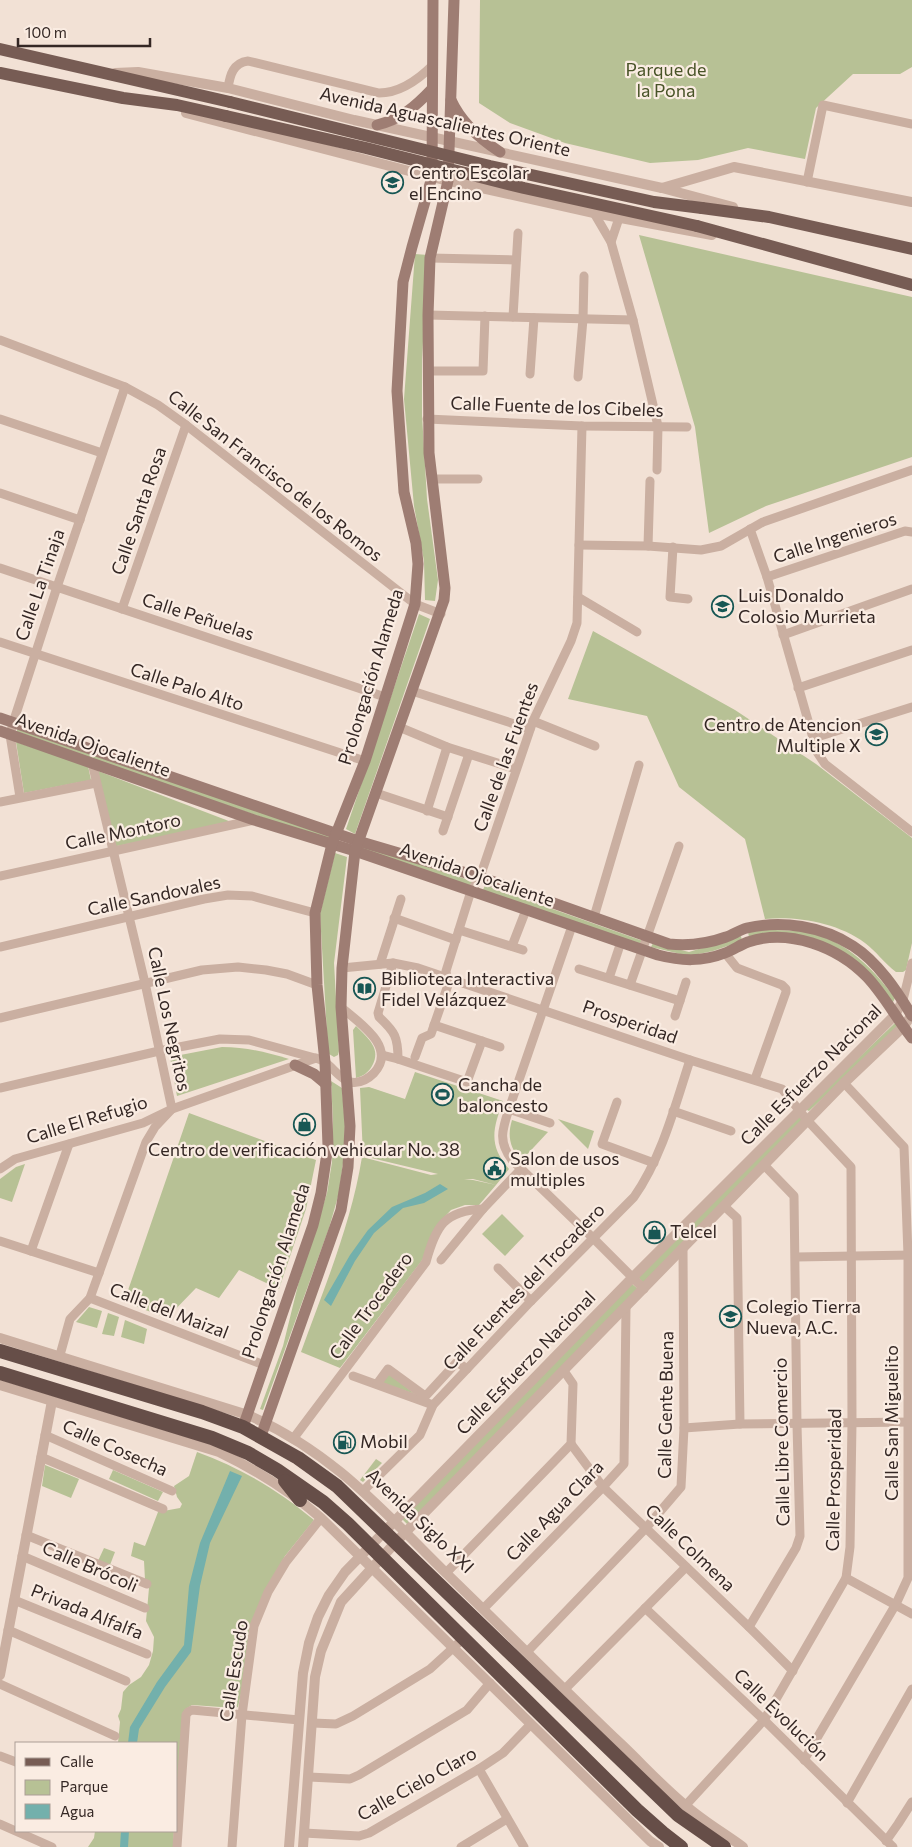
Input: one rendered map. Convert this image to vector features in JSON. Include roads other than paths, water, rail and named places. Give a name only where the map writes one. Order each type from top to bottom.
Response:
[{"type":"highway","name":"Avenida Siglo XXI","points":[[0,1351],[202,1412],[245,1421],[263,1429],[298,1458],[337,1486],[649,1788],[678,1815],[724,1847]]},
{"type":"highway","points":[[0,1374],[212,1438],[248,1453],[277,1470],[323,1502],[365,1551],[459,1643],[662,1833],[681,1847]]},
{"type":"highway","points":[[175,1437],[212,1438]]},
{"type":"highway","points":[[277,1470],[300,1500]]},
{"type":"main road","name":"Prolongación Alameda","points":[[245,1421],[322,1194],[328,1146],[326,1084],[320,1060],[315,913],[332,844],[365,761],[415,604],[418,564],[416,543],[404,492],[397,392],[404,282],[432,178],[429,136],[433,65],[433,0]]},
{"type":"main road","points":[[263,1429],[341,1210],[348,1167],[350,1126],[341,1007],[342,968],[357,846],[441,614],[446,588],[428,453],[428,314],[430,258],[448,181],[454,0]]},
{"type":"main road","name":"Avenida Aguascalientes Oriente","points":[[0,49],[230,102],[490,166],[654,202],[769,217],[911,248]]},
{"type":"main road","points":[[0,73],[141,101],[177,105],[366,148],[524,188],[696,226],[912,285]]},
{"type":"main road","points":[[377,125],[392,121],[406,114],[432,89]]},
{"type":"main road","points":[[450,98],[467,125],[496,151]]},
{"type":"main road","name":"Avenida Ojocaliente","points":[[0,718],[336,833],[357,846],[471,891],[643,950],[677,959],[693,960],[725,953],[747,942],[759,939],[774,938],[819,945],[839,956],[866,976],[912,1038]]},
{"type":"main road","name":"Avenida Ojocaliente","points":[[4,735],[92,763],[254,820],[332,844],[357,846],[480,878],[669,944],[691,946],[724,938],[745,929],[767,925],[796,926],[827,933],[854,946],[877,967],[903,1000],[912,1015]]},
{"type":"main road","points":[[294,1066],[314,1074],[326,1084]]},
{"type":"street","points":[[228,88],[233,69],[240,63],[248,61],[379,93],[397,89],[416,79],[433,65]]},
{"type":"street","name":"Avenida Aguascalientes Oriente","points":[[112,74],[138,72],[228,88],[377,125],[662,188],[769,217]]},
{"type":"street","points":[[141,101],[432,178],[594,213],[759,244]]},
{"type":"street","points":[[807,182],[823,105],[912,124]]},
{"type":"street","points":[[413,172],[422,166],[428,156],[429,136]]},
{"type":"street","points":[[483,189],[477,178],[476,169],[496,151]]},
{"type":"street","points":[[662,188],[734,167],[912,202]]},
{"type":"street","points":[[594,213],[611,242],[633,320],[658,426],[657,470]]},
{"type":"street","points":[[611,242],[619,218]]},
{"type":"street","points":[[513,317],[518,233]]},
{"type":"street","points":[[430,258],[516,260]]},
{"type":"street","points":[[578,376],[583,319],[584,276]]},
{"type":"street","points":[[428,314],[633,320]]},
{"type":"street","points":[[428,370],[483,371],[485,316]]},
{"type":"street","points":[[530,374],[534,318]]},
{"type":"street","name":"Calle San Francisco de los Romos","points":[[0,340],[126,387],[158,405],[415,604],[441,614]]},
{"type":"street","name":"Calle La Tinaja","points":[[20,797],[4,735],[13,723],[34,654],[126,387]]},
{"type":"street","points":[[0,419],[102,453]]},
{"type":"street","name":"Calle Fuente de los Cibeles","points":[[427,419],[582,426],[686,427]]},
{"type":"street","name":"Calle Santa Rosa","points":[[122,609],[186,425]]},
{"type":"street","name":"Calle de las Fuentes","points":[[415,1057],[422,1038],[431,1034],[448,985],[446,970],[471,891],[480,878],[531,725],[571,641],[577,624],[582,426]]},
{"type":"street","points":[[579,545],[648,546],[701,550],[721,546],[763,522],[907,475],[912,470]]},
{"type":"street","points":[[432,479],[478,479]]},
{"type":"street","points":[[648,546],[650,481]]},
{"type":"street","points":[[0,493],[80,520]]},
{"type":"street","points":[[750,529],[767,577],[817,752],[825,764],[912,832]]},
{"type":"street","name":"Calle Ingenieros","points":[[767,577],[905,531],[912,532]]},
{"type":"street","points":[[672,547],[670,597],[688,599]]},
{"type":"street","name":"Calle Peñuelas","points":[[0,568],[386,697]]},
{"type":"street","points":[[783,635],[912,589]]},
{"type":"street","points":[[578,597],[637,632]]},
{"type":"street","name":"Calle Palo Alto","points":[[0,642],[365,761]]},
{"type":"street","points":[[798,688],[912,650]]},
{"type":"street","points":[[412,691],[575,738],[595,746]]},
{"type":"street","points":[[814,738],[912,707]]},
{"type":"street","points":[[399,728],[516,769]]},
{"type":"street","points":[[427,810],[447,746]]},
{"type":"street","points":[[443,831],[470,754]]},
{"type":"street","name":"Calle Los Negritos","points":[[90,1298],[146,1142],[155,1127],[172,1109],[145,983],[92,763]]},
{"type":"street","points":[[594,917],[639,765]]},
{"type":"street","points":[[0,802],[96,783]]},
{"type":"street","points":[[376,793],[448,818]]},
{"type":"street","name":"Calle Montoro","points":[[0,876],[254,820]]},
{"type":"street","points":[[630,985],[679,846]]},
{"type":"street","name":"Calle Sandovales","points":[[0,947],[228,895],[252,896],[315,913]]},
{"type":"street","points":[[380,964],[401,898]]},
{"type":"street","points":[[512,946],[526,910]]},
{"type":"street","points":[[394,918],[456,940]]},
{"type":"street","points":[[572,926],[509,1110],[502,1136],[505,1150],[521,1169],[644,1289]]},
{"type":"street","points":[[459,930],[523,950]]},
{"type":"street","points":[[609,978],[621,942]]},
{"type":"street","points":[[725,953],[737,968],[782,985],[786,989],[754,1080]]},
{"type":"street","points":[[393,963],[378,1013],[379,1017],[396,1035],[398,1059]]},
{"type":"street","name":"Prosperidad","points":[[342,968],[393,963],[418,968],[690,1060],[782,1089],[807,1120]]},
{"type":"street","name":"Calle Esfuerzo Nacional","points":[[289,1847],[303,1673],[309,1643],[318,1617],[329,1595],[345,1572],[632,1278],[896,1015],[903,1000],[912,963]]},
{"type":"street","points":[[0,1018],[202,970],[238,967],[287,974],[316,985]]},
{"type":"street","points":[[579,969],[680,1001]]},
{"type":"street","points":[[675,1016],[686,982]]},
{"type":"street","points":[[0,1088],[201,1042],[235,1039],[260,1043],[320,1060],[347,1081],[358,1082],[365,1080],[378,1068],[382,1055],[379,1044],[373,1035],[341,1007]]},
{"type":"street","name":"Calle Esfuerzo Nacional","points":[[303,1847],[315,1677],[321,1651],[341,1602],[394,1542],[564,1371],[807,1120],[904,1027],[912,1015]]},
{"type":"street","points":[[434,1024],[500,1047]]},
{"type":"street","points":[[382,1055],[467,1082],[482,1041]]},
{"type":"street","name":"Calle El Refugio","points":[[0,1169],[15,1159],[37,1151],[143,1123],[172,1109],[294,1066],[320,1060]]},
{"type":"street","name":"Calle Fuentes del Trocadero","points":[[363,1491],[420,1435],[433,1405],[466,1369],[634,1197],[646,1181],[654,1163],[690,1060]]},
{"type":"street","name":"Calle San Miguelito","points":[[804,1760],[896,1604],[908,1578],[910,1255],[904,1146],[844,1083]]},
{"type":"street","points":[[617,1102],[602,1144],[654,1163]]},
{"type":"street","points":[[509,1110],[550,1124]]},
{"type":"street","points":[[673,1111],[731,1131]]},
{"type":"street","name":"Calle Prosperidad","points":[[686,1806],[764,1720],[846,1578],[850,1547],[852,1423],[851,1167],[807,1120]]},
{"type":"street","points":[[32,1251],[69,1144]]},
{"type":"street","name":"Calle Libre Comercio","points":[[750,1627],[796,1548],[800,1536],[794,1196],[764,1165]]},
{"type":"street","points":[[440,1260],[483,1209],[521,1169]]},
{"type":"street","points":[[724,1206],[737,1218],[740,1424]]},
{"type":"street","name":"Calle Trocadero","points":[[293,1439],[426,1262],[440,1227],[450,1216],[465,1210],[483,1209]]},
{"type":"street","points":[[0,1240],[99,1274]]},
{"type":"street","name":"Calle Gente Buena","points":[[527,1652],[646,1528],[681,1487],[684,1428],[683,1248]]},
{"type":"street","points":[[796,1257],[910,1255]]},
{"type":"street","points":[[498,1268],[531,1301]]},
{"type":"street","points":[[60,1355],[70,1319],[90,1298]]},
{"type":"street","name":"Calle del Maizal","points":[[90,1298],[264,1365]]},
{"type":"street","name":"Calle Agua Clara","points":[[484,1608],[604,1487],[624,1464],[626,1307]]},
{"type":"street","name":"Avenida Siglo XXI","points":[[0,1338],[60,1355],[245,1421]]},
{"type":"street","points":[[424,1398],[457,1362],[466,1369]]},
{"type":"street","points":[[377,1384],[388,1369],[433,1405]]},
{"type":"street","points":[[446,1572],[571,1444],[573,1384],[564,1371]]},
{"type":"street","points":[[353,1376],[424,1398]]},
{"type":"street","points":[[0,1385],[219,1452],[248,1466],[300,1500],[365,1551]]},
{"type":"street","points":[[0,1675],[52,1401]]},
{"type":"street","points":[[684,1428],[740,1424],[797,1425],[910,1422]]},
{"type":"street","name":"Avenida Siglo XXI","points":[[263,1429],[293,1439],[328,1462],[363,1491],[484,1608],[564,1690],[686,1806],[743,1847]]},
{"type":"street","name":"Calle Cosecha","points":[[45,1435],[172,1491]]},
{"type":"street","name":"Calle Colmena","points":[[571,1444],[604,1487],[750,1627],[793,1671]]},
{"type":"street","points":[[41,1457],[162,1509]]},
{"type":"street","name":"Calle Escudo","points":[[232,1847],[242,1715],[254,1626],[268,1592],[286,1562],[321,1518]]},
{"type":"street","points":[[26,1535],[147,1584]]},
{"type":"street","name":"Calle Brócoli","points":[[22,1556],[145,1608]]},
{"type":"street","points":[[564,1690],[686,1567]]},
{"type":"street","points":[[846,1578],[912,1614]]},
{"type":"street","name":"Privada Alfalfa","points":[[14,1600],[147,1654]]},
{"type":"street","name":"Calle Evolución","points":[[645,1608],[764,1720],[889,1844]]},
{"type":"street","points":[[8,1630],[126,1681]]},
{"type":"street","points":[[313,1723],[336,1724],[353,1716],[430,1669],[459,1643],[490,1684],[651,1845]]},
{"type":"street","points":[[0,1684],[115,1736]]},
{"type":"street","points":[[309,1777],[350,1779],[359,1775],[467,1710],[490,1684]]},
{"type":"street","points":[[847,1804],[912,1689]]},
{"type":"street","points":[[177,1847],[186,1715],[192,1710],[299,1720]]},
{"type":"street","name":"Calle Cielo Claro","points":[[304,1833],[358,1836],[369,1833],[503,1753],[531,1724]]},
{"type":"street","points":[[0,1756],[15,1762]]},
{"type":"street","points":[[479,1769],[524,1847]]},
{"type":"street","points":[[889,1844],[898,1824],[912,1802]]},
{"type":"street","points":[[462,1847],[507,1819]]},
{"type":"street","points":[[0,1824],[15,1831]]},
{"type":"street","points":[[18,1832],[52,1847]]},
{"type":"water","points":[[440,1184],[448,1189],[424,1203],[403,1208],[374,1233],[355,1261],[331,1306],[324,1300],[350,1255],[368,1230],[392,1207],[425,1193]]},
{"type":"water","points":[[230,1471],[242,1476],[210,1543],[200,1586],[191,1652],[165,1687],[139,1729],[137,1742],[128,1742],[130,1727],[157,1682],[184,1645],[189,1586],[200,1543]]},
{"type":"water","points":[[121,1832],[129,1832],[128,1847],[120,1847]]},
{"type":"place","name":"Centro Escolar el Encino","points":[[393,183]]},
{"type":"place","name":"Luis Donaldo Colosio Murrieta","points":[[722,606]]},
{"type":"place","name":"Centro de Atencion Multiple X","points":[[877,735]]},
{"type":"place","name":"Biblioteca Interactiva Fidel Velázquez","points":[[365,989]]},
{"type":"place","name":"Cancha de baloncesto","points":[[442,1095]]},
{"type":"place","name":"Centro de verificación vehicular No. 38","points":[[304,1125]]},
{"type":"place","name":"Salon de usos multiples","points":[[494,1169]]},
{"type":"place","name":"Telcel","points":[[654,1232]]},
{"type":"place","name":"Colegio Tierra Nueva, A.C.","points":[[730,1317]]},
{"type":"place","name":"Mobil","points":[[344,1442]]},
{"type":"park label","name":"Parque de la Pona","points":[[666,80]]}]
